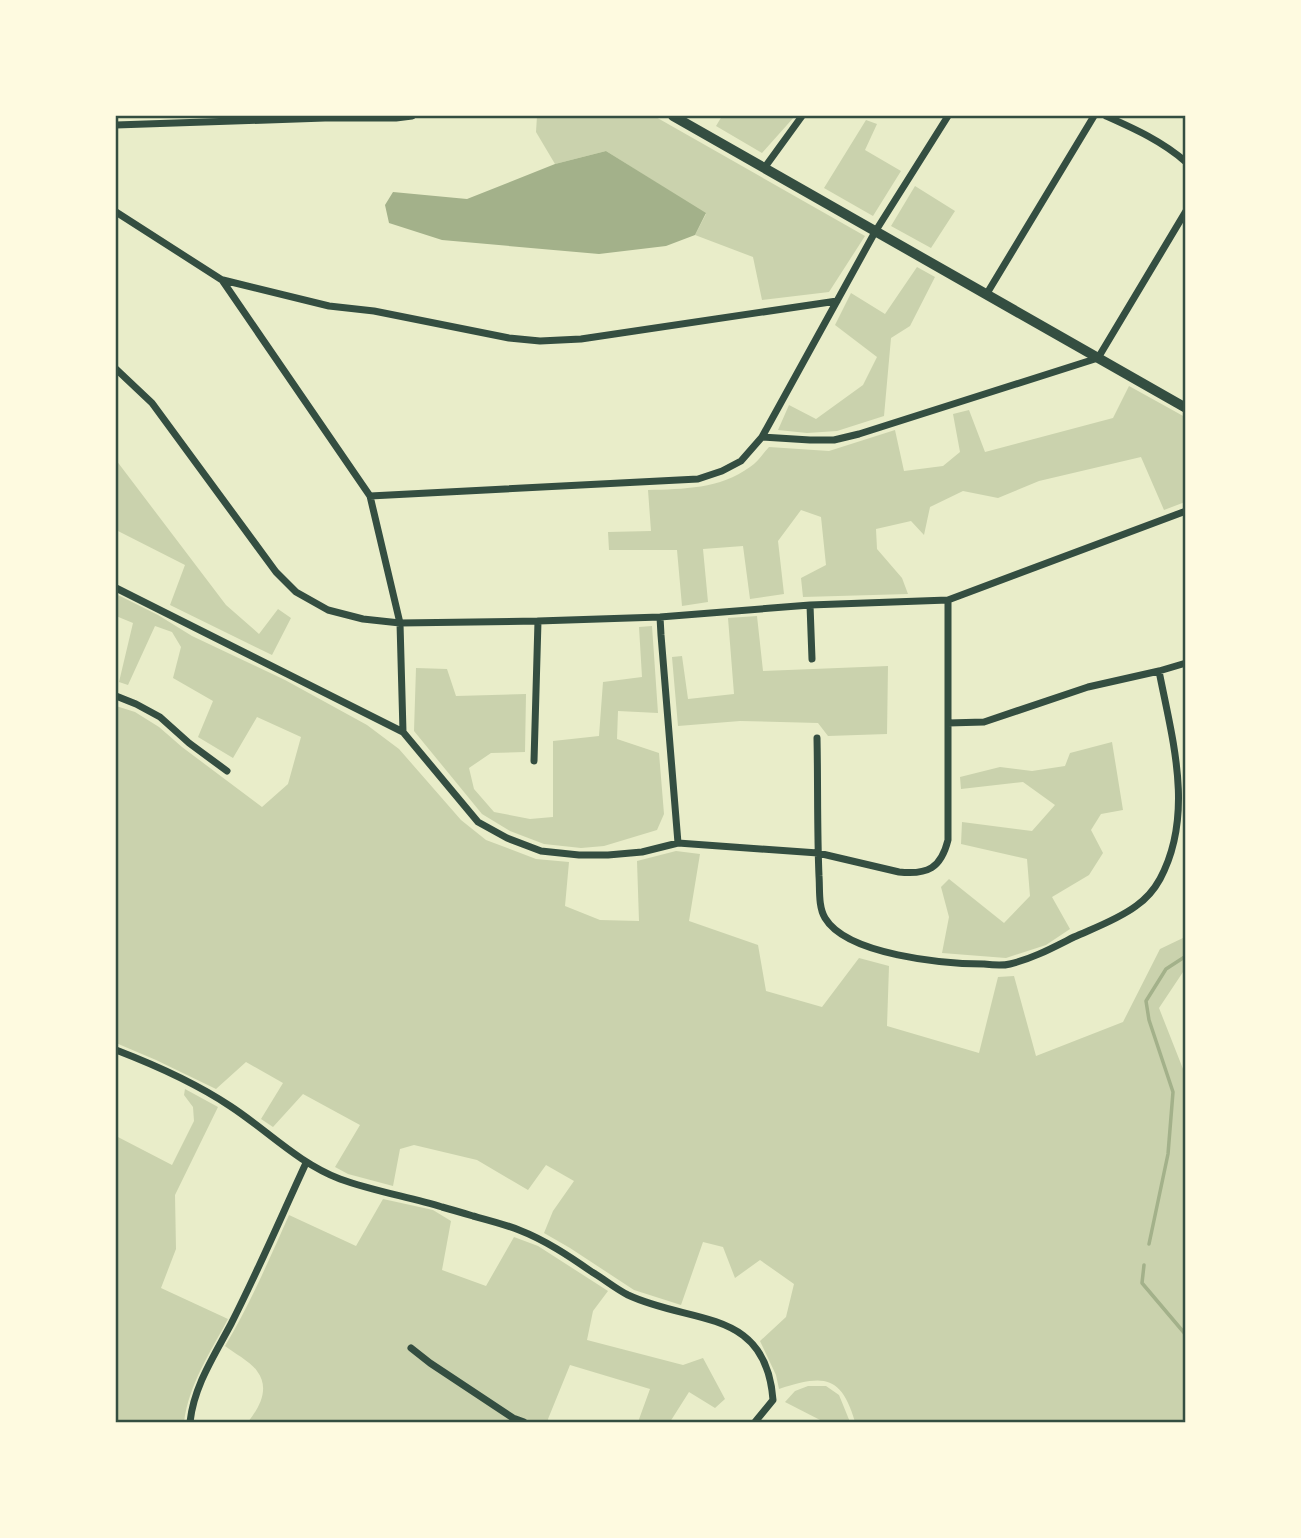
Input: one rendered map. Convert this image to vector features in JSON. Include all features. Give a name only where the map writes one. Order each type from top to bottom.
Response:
[{"type":"street","points":[[116,125],[412,116]]},
{"type":"street","points":[[673,116],[1185,408]]},
{"type":"street","points":[[765,167],[802,116]]},
{"type":"street","points":[[370,496],[698,480],[741,461],[762,437],[875,232],[948,116]]},
{"type":"street","points":[[986,295],[1094,116]]},
{"type":"street","points":[[1106,116],[1170,148],[1185,162]]},
{"type":"street","points":[[762,437],[834,440],[1098,358],[1185,211]]},
{"type":"street","points":[[116,212],[222,280],[329,306],[374,311],[509,338],[540,341],[581,339],[837,302]]},
{"type":"street","points":[[222,280],[370,496],[400,623],[403,732]]},
{"type":"street","points":[[116,369],[152,403],[276,572],[296,592],[328,610],[363,619],[400,623],[538,621],[660,617],[810,605],[948,600],[1185,511]]},
{"type":"street","points":[[116,588],[403,732],[478,822],[507,838],[541,851],[608,855],[642,852],[678,843],[818,853],[899,872],[918,873],[934,868],[945,853],[948,840],[948,600]]},
{"type":"street","points":[[810,605],[812,659]]},
{"type":"street","points":[[660,617],[678,843]]},
{"type":"street","points":[[534,761],[538,621]]},
{"type":"street","points":[[948,723],[984,722],[1088,687],[1185,663]]},
{"type":"street","points":[[817,738],[818,853],[822,909],[832,926],[846,937],[861,943],[914,958],[958,964],[1009,965],[1118,917],[1150,894],[1161,877],[1178,818],[1179,785],[1159,671]]},
{"type":"street","points":[[116,696],[160,717],[227,771]]},
{"type":"street","points":[[116,1050],[155,1065],[206,1091],[253,1122],[306,1163],[340,1179],[519,1230],[565,1254],[628,1294],[741,1332],[755,1344],[772,1381],[773,1400],[755,1423]]},
{"type":"street","points":[[190,1423],[191,1409],[205,1370],[231,1324],[306,1163]]},
{"type":"street","points":[[411,1348],[524,1423]]},
{"type":"shaded area","points":[[537,116],[654,116],[865,236],[829,292],[762,300],[753,257],[695,235],[706,214],[606,151],[555,164],[536,132]]},
{"type":"shaded area","points":[[722,116],[795,116],[762,153],[716,126]]},
{"type":"shaded area","points":[[866,120],[877,124],[865,150],[901,171],[873,216],[824,188]]},
{"type":"shaded area","points":[[606,151],[706,213],[695,235],[666,246],[599,254],[442,240],[389,223],[385,205],[393,192],[467,199],[555,164]]},
{"type":"shaded area","points":[[915,186],[955,211],[931,248],[891,226]]},
{"type":"shaded area","points":[[917,267],[935,277],[910,326],[891,338],[884,416],[837,431],[807,433],[778,430],[789,405],[816,419],[863,385],[877,357],[835,325],[851,293],[885,314]]},
{"type":"shaded area","points":[[1129,386],[1185,417],[1185,502],[1164,510],[1141,457],[1039,481],[998,498],[963,491],[930,507],[924,535],[911,521],[876,529],[877,549],[902,578],[908,594],[803,597],[801,578],[826,565],[821,517],[801,510],[778,541],[784,594],[750,599],[743,546],[703,549],[708,602],[682,606],[677,550],[609,550],[608,532],[651,531],[648,490],[701,486],[726,480],[753,465],[769,447],[829,451],[895,430],[904,471],[943,466],[960,452],[953,414],[969,410],[985,452],[1113,418]]},
{"type":"shaded area","points":[[116,460],[226,605],[259,634],[278,609],[291,618],[272,655],[170,605],[185,565],[116,530]]},
{"type":"shaded area","points":[[116,594],[367,725],[399,749],[461,820],[486,840],[536,859],[569,862],[565,906],[600,920],[639,921],[637,861],[676,851],[700,854],[689,921],[758,945],[766,991],[822,1007],[859,958],[889,966],[887,1026],[979,1053],[998,977],[1014,976],[1036,1056],[1123,1022],[1160,949],[1185,937],[1185,969],[1159,1008],[1185,1074],[1185,1422],[855,1422],[843,1395],[828,1382],[807,1381],[779,1389],[776,1375],[760,1341],[786,1317],[794,1284],[760,1260],[735,1278],[723,1247],[703,1242],[681,1305],[634,1290],[544,1233],[553,1211],[574,1181],[546,1165],[528,1190],[477,1160],[414,1145],[400,1149],[393,1186],[348,1174],[335,1167],[360,1125],[303,1094],[273,1127],[261,1119],[283,1083],[246,1062],[216,1089],[116,1043],[116,706],[135,712],[159,727],[262,807],[288,784],[301,737],[257,717],[233,758],[198,737],[213,701],[173,678],[181,647],[172,632],[155,626],[128,685],[119,682],[133,623],[116,616]]},
{"type":"shaded area","points":[[757,616],[763,671],[888,666],[887,734],[828,736],[818,723],[740,721],[678,726],[672,657],[682,656],[688,699],[734,694],[728,618]]},
{"type":"shaded area","points":[[652,626],[658,713],[618,711],[617,739],[659,753],[664,814],[657,830],[604,846],[581,848],[544,844],[510,831],[482,814],[414,731],[416,668],[447,669],[456,696],[526,694],[525,752],[491,753],[469,768],[474,789],[494,812],[530,819],[553,817],[553,741],[599,736],[603,682],[642,677],[639,627]]},
{"type":"shaded area","points":[[1112,742],[1123,810],[1101,814],[1091,830],[1103,853],[1089,875],[1052,897],[1070,929],[1046,945],[1006,958],[942,953],[949,917],[941,887],[949,879],[1004,923],[1030,896],[1027,859],[961,844],[962,822],[1032,831],[1055,805],[1023,782],[961,789],[960,777],[1000,767],[1032,771],[1065,766],[1070,753]]},
{"type":"shaded area","points":[[185,1089],[218,1107],[175,1195],[176,1249],[161,1288],[228,1319],[195,1382],[184,1422],[116,1422],[116,1136],[172,1165],[194,1121],[193,1107],[184,1095]]},
{"type":"shaded area","points":[[383,1199],[433,1210],[451,1221],[442,1270],[486,1286],[514,1237],[538,1246],[608,1291],[593,1311],[587,1340],[683,1365],[703,1358],[725,1399],[715,1408],[689,1392],[670,1422],[638,1422],[650,1389],[570,1365],[549,1422],[248,1422],[262,1397],[261,1377],[251,1364],[225,1346],[251,1298],[289,1215],[356,1246]]},
{"type":"shaded area","points":[[808,1386],[826,1386],[839,1395],[850,1422],[824,1422],[785,1402],[795,1391]]},
{"type":"waterway","points":[[1149,1244],[1168,1154],[1173,1092],[1149,1020],[1146,1001],[1166,969],[1186,956]]},
{"type":"waterway","points":[[1144,1265],[1142,1283],[1186,1335]]}]
